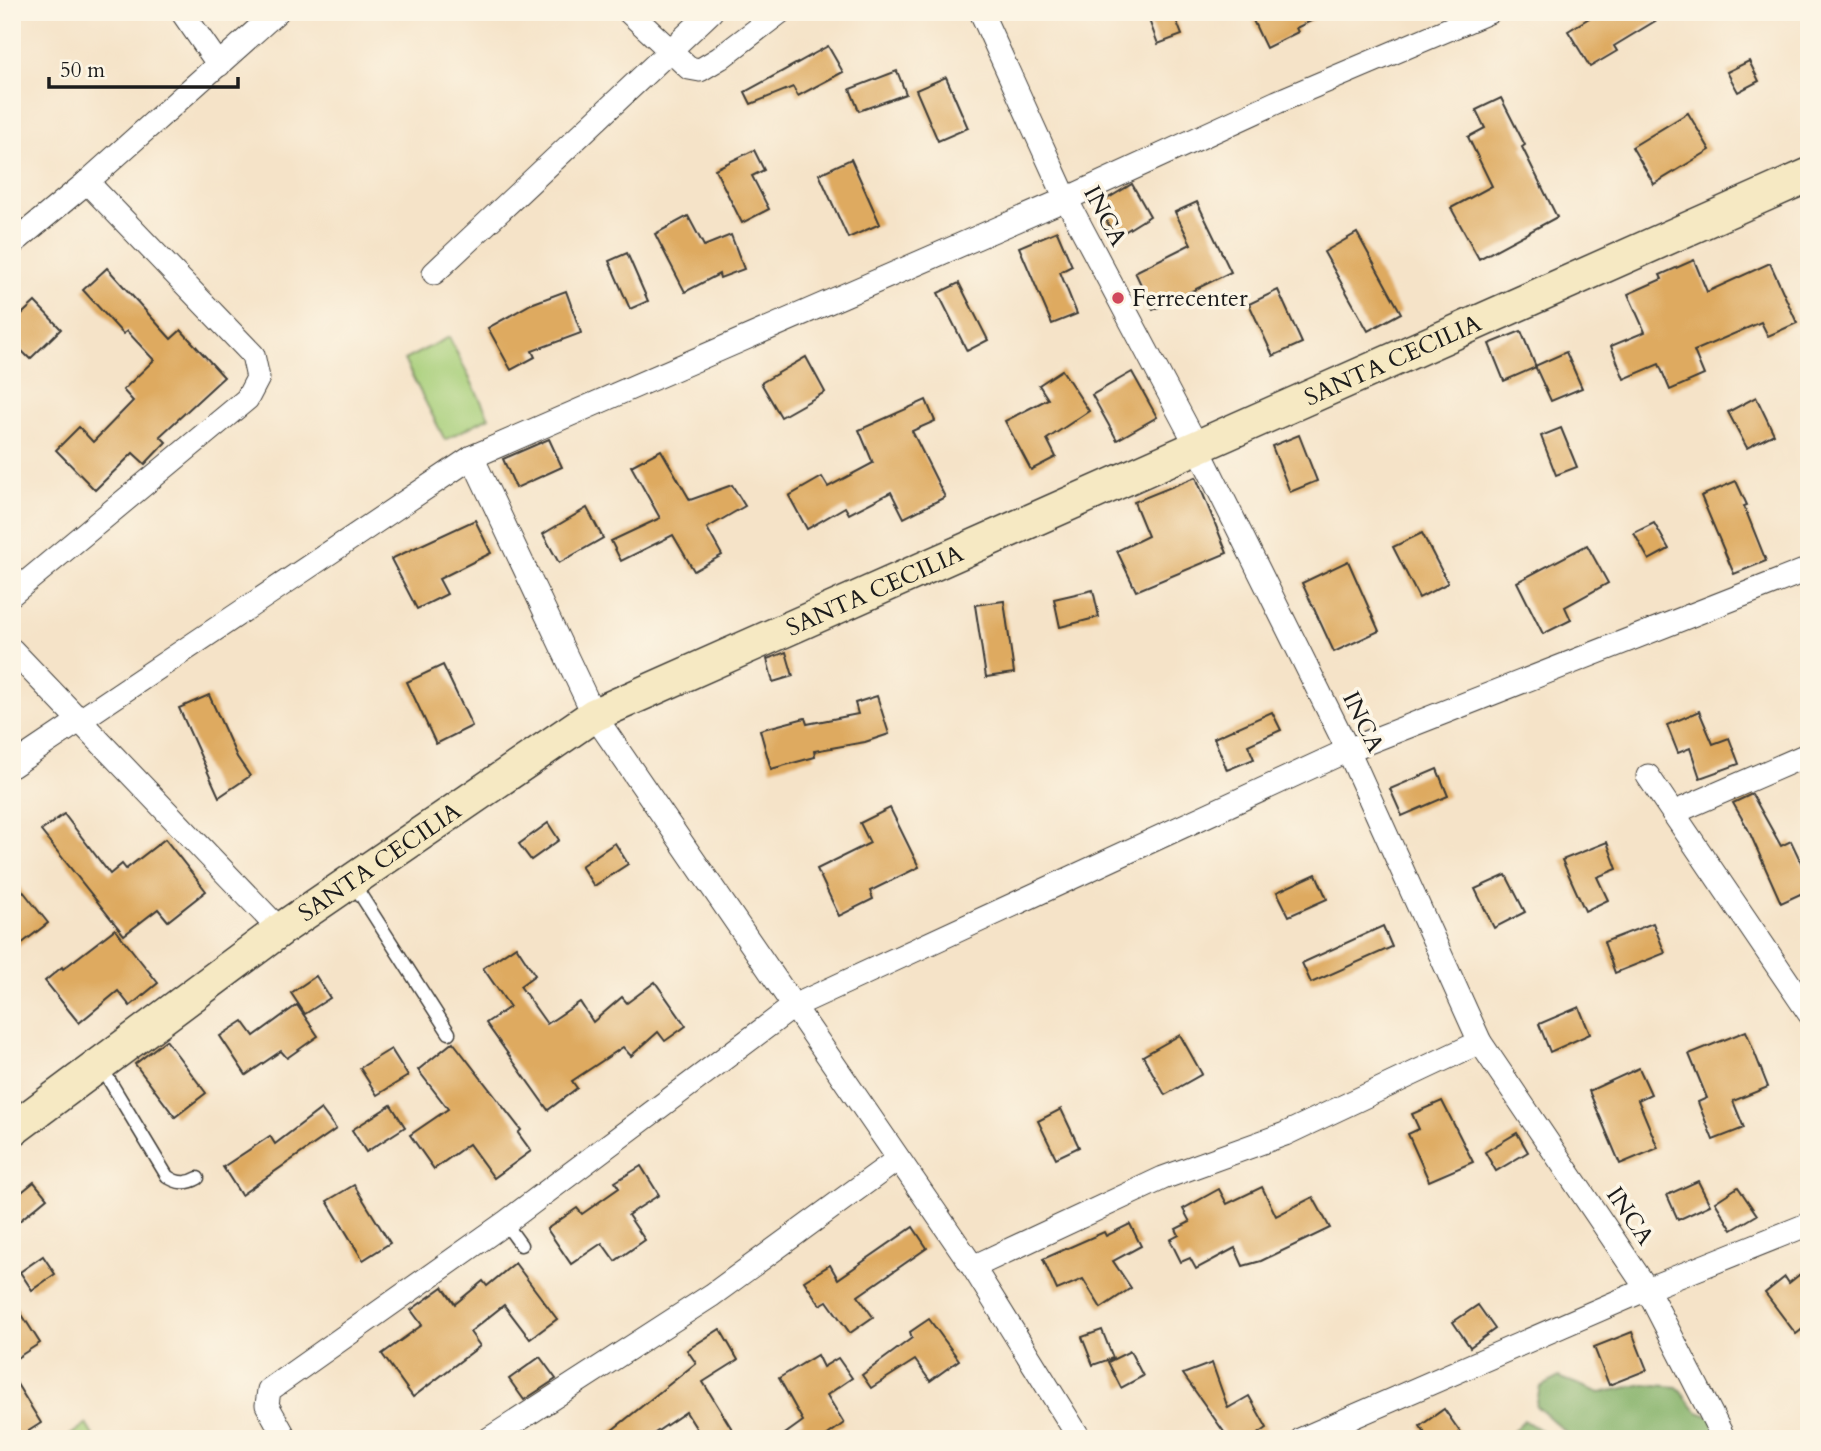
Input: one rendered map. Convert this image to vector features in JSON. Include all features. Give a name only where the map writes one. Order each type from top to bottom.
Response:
[{"type":"street","points":[[182,12],[219,65]]},
{"type":"street","points":[[12,244],[87,182],[277,12]]},
{"type":"street","points":[[629,12],[689,68],[700,70],[780,12]]},
{"type":"street","points":[[434,272],[711,12]]},
{"type":"street","name":"INCA","points":[[981,12],[1066,199],[1197,446],[1348,750],[1480,1042],[1647,1289],[1724,1439]]},
{"type":"street","points":[[12,766],[472,457],[1066,199],[1277,102],[1489,12]]},
{"type":"street","name":"SANTA CECILIA","points":[[12,1130],[280,930],[594,715],[1809,175]]},
{"type":"street","points":[[12,594],[247,398],[258,378],[253,355],[87,182]]},
{"type":"street","points":[[472,457],[594,715],[973,1267],[1080,1439]]},
{"type":"street","points":[[286,1439],[267,1405],[269,1390],[505,1223],[794,1006],[1348,750],[1809,569]]},
{"type":"street","points":[[12,650],[280,930]]},
{"type":"street","points":[[1673,813],[1809,754]]},
{"type":"street","points":[[1648,776],[1809,1013]]},
{"type":"street","points":[[973,1267],[1163,1178],[1285,1134],[1480,1042]]},
{"type":"street","points":[[489,1439],[712,1295],[898,1159]]},
{"type":"street","points":[[1302,1439],[1647,1289],[1809,1224]]},
{"type":"lane","points":[[352,881],[449,1033]]},
{"type":"lane","points":[[100,1065],[167,1176],[179,1182],[191,1182],[198,1178]]},
{"type":"lane","points":[[505,1223],[521,1245]]},
{"type":"green space","points":[[449,337],[489,417],[445,440],[404,360]]},
{"type":"green space","points":[[1559,1377],[1600,1393],[1644,1384],[1677,1387],[1696,1411],[1734,1427],[1737,1439],[1574,1439],[1536,1406],[1540,1387]]},
{"type":"green space","points":[[1524,1420],[1554,1439],[1506,1439]]},
{"type":"green space","points":[[86,1424],[95,1439],[65,1439]]},
{"type":"building","points":[[1146,12],[1173,12],[1182,35],[1158,44]]},
{"type":"building","points":[[1249,12],[1330,12],[1296,28],[1298,32],[1266,48]]},
{"type":"building","points":[[1599,12],[1670,12],[1614,46],[1617,51],[1590,67],[1568,31]]},
{"type":"building","points":[[828,46],[843,72],[798,96],[793,87],[751,104],[745,92]]},
{"type":"building","points":[[1749,61],[1759,81],[1738,92],[1727,72]]},
{"type":"building","points":[[897,71],[906,94],[859,111],[850,89]]},
{"type":"building","points":[[946,77],[968,128],[938,141],[916,90]]},
{"type":"building","points":[[1501,98],[1557,217],[1479,259],[1451,208],[1492,186],[1468,137],[1485,128],[1476,110]]},
{"type":"building","points":[[1688,113],[1710,150],[1654,184],[1632,147]]},
{"type":"building","points":[[754,150],[764,170],[752,176],[769,209],[742,223],[715,169]]},
{"type":"building","points":[[851,159],[880,224],[848,238],[819,174]]},
{"type":"building","points":[[1132,184],[1150,216],[1116,237],[1097,205]]},
{"type":"building","points":[[1197,202],[1231,272],[1153,310],[1135,272],[1191,244],[1175,212]]},
{"type":"building","points":[[688,216],[704,246],[731,235],[744,269],[720,278],[719,274],[685,292],[655,234]]},
{"type":"building","points":[[1057,231],[1072,266],[1060,272],[1077,314],[1052,324],[1019,247]]},
{"type":"building","points":[[1357,233],[1401,313],[1368,331],[1324,252]]},
{"type":"building","points":[[627,253],[648,301],[630,309],[609,261]]},
{"type":"building","points":[[1694,260],[1707,292],[1770,263],[1797,323],[1768,336],[1761,322],[1694,351],[1704,375],[1670,390],[1659,364],[1624,379],[1611,346],[1645,332],[1628,294],[1662,279],[1660,275]]},
{"type":"building","points":[[107,268],[171,339],[181,330],[224,377],[160,436],[166,442],[145,464],[133,453],[95,490],[56,450],[79,427],[93,442],[133,401],[123,390],[154,360],[127,331],[123,334],[83,290]]},
{"type":"building","points":[[959,283],[988,340],[967,351],[938,293]]},
{"type":"building","points":[[1278,290],[1302,343],[1273,356],[1249,304]]},
{"type":"building","points":[[566,291],[581,333],[532,351],[535,357],[511,370],[488,328],[531,304]]},
{"type":"building","points":[[35,302],[61,329],[30,359],[12,341],[12,323]]},
{"type":"building","points":[[1521,331],[1536,367],[1504,381],[1489,344]]},
{"type":"building","points":[[1566,352],[1582,388],[1551,401],[1535,366]]},
{"type":"building","points":[[806,357],[825,392],[781,417],[761,383]]},
{"type":"building","points":[[1062,370],[1089,411],[1047,439],[1056,457],[1031,470],[1005,421],[1048,399],[1039,385]]},
{"type":"building","points":[[1132,372],[1157,417],[1117,440],[1092,395]]},
{"type":"building","points":[[1756,397],[1774,434],[1747,448],[1728,412]]},
{"type":"building","points":[[926,400],[935,421],[912,431],[945,497],[904,518],[891,492],[849,514],[845,507],[807,529],[789,496],[822,477],[828,487],[873,463],[859,430]]},
{"type":"building","points":[[1561,428],[1577,467],[1556,475],[1541,436]]},
{"type":"building","points":[[1299,435],[1317,481],[1290,492],[1272,446]]},
{"type":"building","points":[[549,439],[562,467],[516,488],[503,459]]},
{"type":"building","points":[[661,450],[690,500],[732,485],[745,506],[707,528],[722,555],[694,571],[673,535],[621,561],[611,541],[660,518],[631,466]]},
{"type":"building","points":[[1196,477],[1227,553],[1136,591],[1117,551],[1148,536],[1134,502]]},
{"type":"building","points":[[1736,481],[1766,561],[1734,574],[1701,496]]},
{"type":"building","points":[[587,508],[603,538],[559,563],[543,534]]},
{"type":"building","points":[[475,520],[491,553],[439,579],[447,594],[417,609],[391,559]]},
{"type":"building","points":[[1654,523],[1669,549],[1649,560],[1634,533]]},
{"type":"building","points":[[1422,533],[1448,583],[1419,598],[1393,547]]},
{"type":"building","points":[[1587,545],[1608,583],[1565,607],[1571,620],[1543,634],[1517,582]]},
{"type":"building","points":[[1348,561],[1379,631],[1334,652],[1302,583]]},
{"type":"building","points":[[1093,590],[1099,617],[1060,627],[1054,599]]},
{"type":"building","points":[[1004,601],[1014,673],[986,677],[975,605]]},
{"type":"building","points":[[786,652],[793,676],[773,682],[767,659]]},
{"type":"building","points":[[443,665],[472,726],[436,744],[407,682]]},
{"type":"building","points":[[209,695],[237,757],[250,776],[219,797],[179,708]]},
{"type":"building","points":[[877,696],[889,734],[865,742],[814,751],[815,757],[771,769],[760,730],[805,718],[807,724],[858,714],[855,703]]},
{"type":"building","points":[[1699,711],[1713,744],[1729,738],[1739,764],[1700,778],[1690,748],[1678,753],[1667,725]]},
{"type":"building","points":[[1272,712],[1281,730],[1248,745],[1254,759],[1227,770],[1214,738]]},
{"type":"building","points":[[1437,769],[1448,796],[1402,816],[1390,789]]},
{"type":"building","points":[[1752,794],[1781,846],[1791,841],[1809,879],[1809,890],[1781,903],[1748,829],[1733,803]]},
{"type":"building","points":[[890,808],[919,867],[870,891],[873,899],[839,916],[817,869],[870,843],[860,823]]},
{"type":"building","points":[[64,814],[110,874],[122,864],[126,869],[165,839],[206,891],[168,921],[158,909],[124,935],[41,831]]},
{"type":"building","points":[[548,823],[559,840],[531,860],[519,844]]},
{"type":"building","points":[[1607,842],[1617,869],[1597,877],[1608,900],[1585,911],[1562,860]]},
{"type":"building","points":[[615,843],[628,864],[594,886],[581,866]]},
{"type":"building","points":[[1316,874],[1327,899],[1289,916],[1277,892]]},
{"type":"building","points":[[1506,875],[1525,912],[1494,928],[1475,889]]},
{"type":"building","points":[[12,877],[48,923],[12,951]]},
{"type":"building","points":[[1653,923],[1665,953],[1615,973],[1604,942]]},
{"type":"building","points":[[1383,926],[1392,947],[1311,983],[1302,963]]},
{"type":"building","points":[[115,929],[158,983],[130,1006],[118,991],[79,1023],[45,981]]},
{"type":"building","points":[[516,946],[535,975],[520,986],[547,1024],[580,1002],[593,1022],[622,997],[627,1003],[655,982],[686,1026],[665,1041],[658,1032],[631,1056],[623,1047],[572,1081],[577,1088],[548,1110],[486,1023],[510,1007],[483,968]]},
{"type":"building","points":[[316,976],[330,998],[305,1014],[291,993]]},
{"type":"building","points":[[297,1005],[318,1036],[287,1058],[281,1051],[246,1075],[220,1036],[243,1021],[254,1036]]},
{"type":"building","points":[[1579,1007],[1590,1034],[1550,1052],[1539,1024]]},
{"type":"building","points":[[1746,1031],[1768,1087],[1733,1101],[1744,1128],[1713,1140],[1698,1102],[1707,1098],[1689,1054]]},
{"type":"building","points":[[1180,1035],[1202,1074],[1165,1095],[1143,1056]]},
{"type":"building","points":[[166,1040],[206,1093],[175,1117],[135,1064]]},
{"type":"building","points":[[453,1042],[521,1130],[518,1133],[531,1151],[494,1178],[469,1144],[434,1169],[410,1135],[448,1109],[418,1070]]},
{"type":"building","points":[[391,1049],[408,1076],[377,1095],[360,1068]]},
{"type":"building","points":[[1639,1068],[1651,1094],[1638,1100],[1658,1148],[1620,1164],[1589,1091]]},
{"type":"building","points":[[1442,1101],[1473,1162],[1429,1181],[1408,1134],[1419,1129],[1412,1114]]},
{"type":"building","points":[[391,1105],[405,1127],[366,1152],[352,1130]]},
{"type":"building","points":[[321,1109],[336,1129],[241,1195],[223,1167],[270,1136],[275,1144]]},
{"type":"building","points":[[1061,1109],[1079,1147],[1056,1158],[1038,1121]]},
{"type":"building","points":[[1517,1133],[1528,1152],[1496,1171],[1485,1152]]},
{"type":"building","points":[[641,1166],[659,1195],[628,1215],[645,1240],[615,1261],[602,1243],[571,1264],[547,1229],[577,1208],[582,1214],[619,1188],[615,1182]]},
{"type":"building","points":[[1698,1181],[1710,1205],[1678,1220],[1667,1195]]},
{"type":"building","points":[[34,1182],[47,1198],[12,1227],[12,1200]]},
{"type":"building","points":[[354,1185],[390,1243],[363,1260],[327,1201]]},
{"type":"building","points":[[1262,1187],[1276,1216],[1313,1197],[1330,1228],[1261,1261],[1243,1266],[1235,1248],[1196,1269],[1190,1258],[1181,1262],[1170,1240],[1179,1235],[1176,1229],[1190,1222],[1183,1209],[1219,1189],[1227,1204]]},
{"type":"building","points":[[1738,1187],[1757,1215],[1732,1230],[1715,1202]]},
{"type":"building","points":[[1130,1224],[1141,1246],[1113,1261],[1131,1288],[1101,1308],[1083,1279],[1057,1290],[1043,1259],[1104,1232],[1106,1236]]},
{"type":"building","points":[[913,1227],[927,1248],[858,1296],[873,1317],[850,1333],[827,1301],[820,1305],[804,1281],[830,1265],[838,1279]]},
{"type":"building","points":[[43,1256],[55,1274],[32,1290],[20,1272]]},
{"type":"building","points":[[515,1263],[557,1319],[530,1339],[504,1305],[470,1332],[480,1346],[413,1397],[382,1354],[422,1325],[411,1310],[443,1287],[455,1304],[483,1281],[487,1286]]},
{"type":"building","points":[[1809,1267],[1809,1324],[1796,1334],[1765,1293],[1785,1277],[1789,1283]]},
{"type":"building","points":[[12,1299],[40,1343],[12,1361]]},
{"type":"building","points":[[1478,1305],[1495,1329],[1470,1347],[1453,1322]]},
{"type":"building","points":[[929,1319],[959,1360],[930,1381],[915,1360],[871,1388],[862,1375],[912,1338],[910,1332]]},
{"type":"building","points":[[720,1329],[738,1360],[703,1382],[738,1439],[703,1439],[686,1412],[646,1439],[601,1439],[696,1363],[687,1350]]},
{"type":"building","points":[[1102,1330],[1113,1358],[1093,1365],[1082,1337]]},
{"type":"building","points":[[1632,1332],[1647,1370],[1609,1385],[1594,1347]]},
{"type":"building","points":[[1130,1351],[1143,1376],[1121,1388],[1108,1362]]},
{"type":"building","points":[[817,1355],[823,1367],[838,1358],[852,1378],[827,1395],[844,1423],[822,1439],[778,1439],[803,1421],[779,1378]]},
{"type":"building","points":[[540,1357],[556,1379],[524,1400],[509,1379]]},
{"type":"building","points":[[1212,1363],[1228,1408],[1249,1396],[1267,1428],[1251,1439],[1229,1439],[1183,1374]]},
{"type":"building","points":[[12,1376],[41,1423],[16,1439],[12,1439]]},
{"type":"building","points":[[1444,1409],[1465,1439],[1429,1439],[1420,1426]]},
{"type":"place","name":"Ferrecenter","points":[[1118,298]]}]
